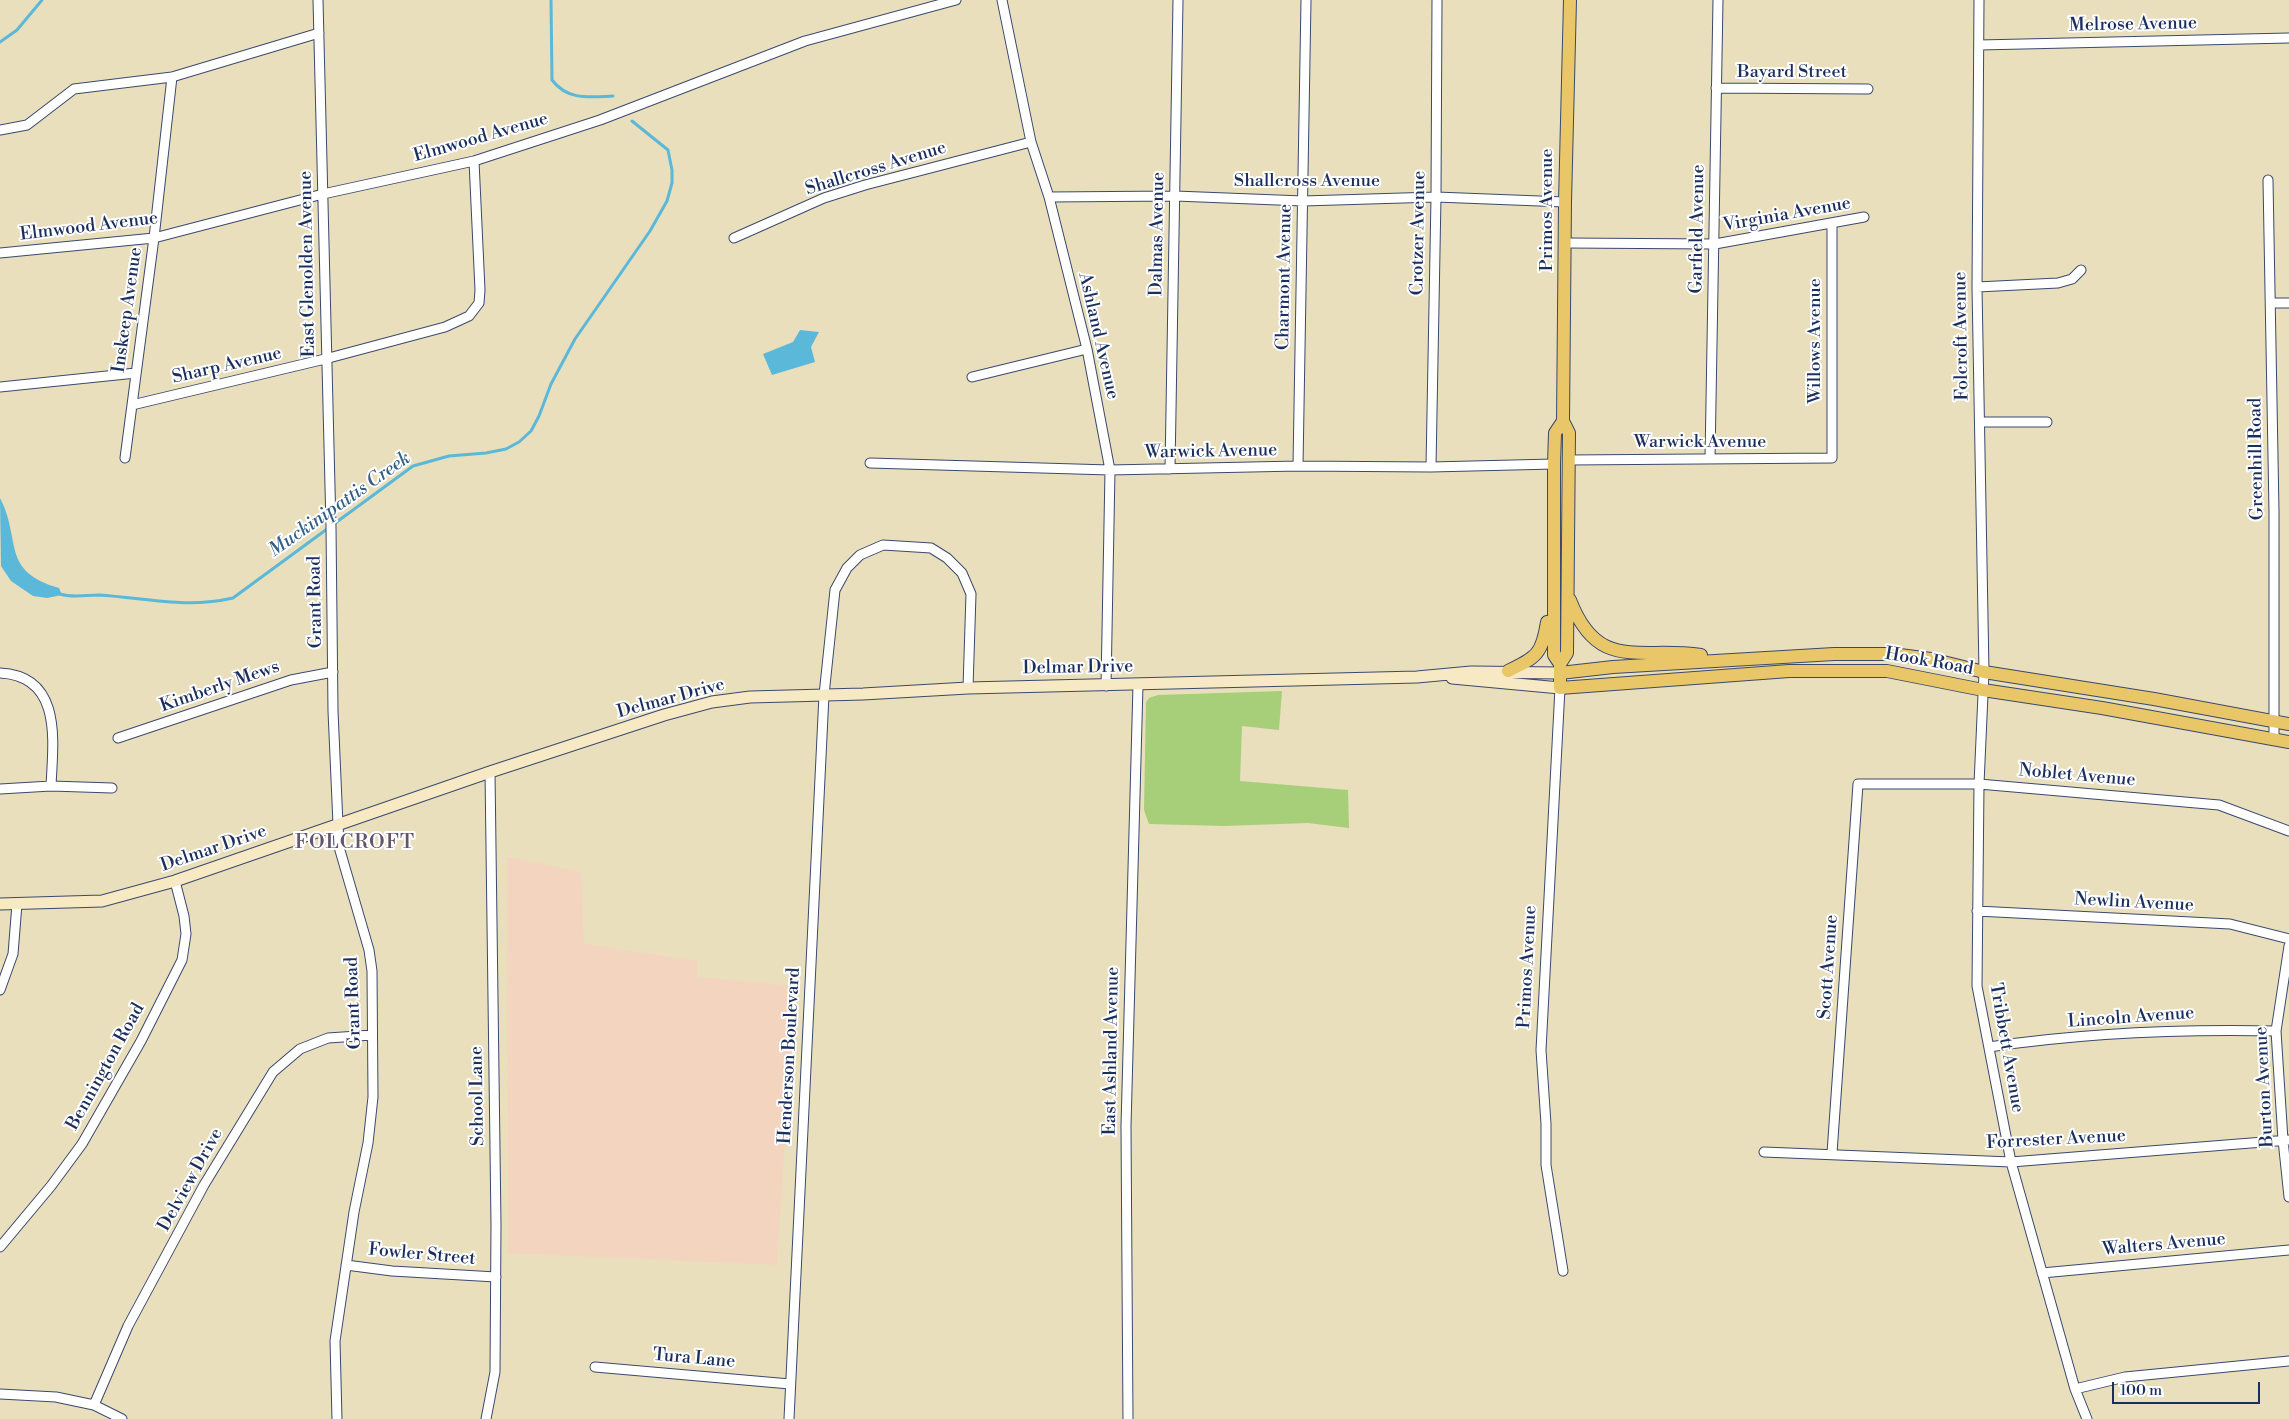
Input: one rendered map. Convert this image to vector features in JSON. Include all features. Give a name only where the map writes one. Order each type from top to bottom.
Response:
[{"type":"main road","name":"Primos Avenue","points":[[1560,668],[1567,653],[1569,433],[1564,421],[1565,202],[1570,0]]},
{"type":"main road","name":"Primos Avenue","points":[[1560,688],[1560,668],[1554,655],[1554,464],[1555,433],[1564,421]]},
{"type":"main road","points":[[1508,671],[1528,661],[1541,649],[1553,592]]},
{"type":"main road","points":[[1567,592],[1580,623],[1587,634],[1610,649],[1629,652],[1678,652],[1723,660]]},
{"type":"main road","name":"Hook Road","points":[[1560,668],[1613,667],[1871,653],[1918,657],[1984,672],[2154,699],[2289,724]]},
{"type":"main road","name":"Hook Road","points":[[1560,688],[1783,671],[1871,670],[1903,672],[1983,690],[2289,742]]},
{"type":"street","name":"East Glenolden Avenue","points":[[318,0],[331,527]]},
{"type":"street","name":"Elmwood Avenue","points":[[0,253],[154,238],[324,194],[474,161],[600,120],[804,40],[956,0]]},
{"type":"street","name":"Ashland Avenue","points":[[1002,0],[1031,142],[1048,197],[1087,349],[1110,470],[1106,686]]},
{"type":"street","name":"Dalmas Avenue","points":[[1170,469],[1178,0]]},
{"type":"street","name":"Charmont Avenue","points":[[1298,466],[1306,0]]},
{"type":"street","name":"Crotzer Avenue","points":[[1431,467],[1436,197],[1437,0]]},
{"type":"street","name":"Garfield Avenue","points":[[1710,459],[1718,0]]},
{"type":"street","name":"Folcroft Avenue","points":[[1979,0],[1977,286],[1984,672]]},
{"type":"street","points":[[0,130],[27,125],[74,88],[172,77],[319,33]]},
{"type":"street","name":"Melrose Avenue","points":[[1979,45],[2289,38]]},
{"type":"street","name":"Inskeep Avenue","points":[[125,458],[154,238],[172,77]]},
{"type":"street","name":"Bayard Street","points":[[1716,88],[1868,89]]},
{"type":"street","name":"Shallcross Avenue","points":[[734,238],[824,198],[865,185],[1031,142]]},
{"type":"street","name":"Sharp Avenue","points":[[132,405],[326,360],[445,327],[469,316],[479,302],[480,290],[474,161]]},
{"type":"street","name":"Greenhill Road","points":[[2268,180],[2271,303],[2274,739]]},
{"type":"street","name":"Shallcross Avenue","points":[[1048,197],[1175,196],[1303,201],[1436,197],[1565,202]]},
{"type":"street","name":"Virginia Avenue","points":[[1566,243],[1715,244],[1864,217]]},
{"type":"street","name":"Willows Avenue","points":[[1832,224],[1832,458]]},
{"type":"street","points":[[1977,286],[2058,283],[2072,279],[2081,270]]},
{"type":"street","points":[[2271,303],[2289,303]]},
{"type":"street","points":[[972,376],[1087,349]]},
{"type":"street","points":[[0,387],[136,373]]},
{"type":"street","points":[[1980,422],[2047,422]]},
{"type":"street","name":"Warwick Avenue","points":[[1569,460],[1832,458]]},
{"type":"street","name":"Warwick Avenue","points":[[870,463],[1110,470],[1554,464]]},
{"type":"street","name":"Grant Road","points":[[331,527],[333,672],[339,847],[369,950],[372,971],[373,1097],[368,1143],[346,1265],[335,1341],[337,1419]]},
{"type":"street","name":"Henderson Boulevard","points":[[789,1419],[824,695],[835,590],[847,568],[860,555],[882,545],[930,548],[947,558],[962,573],[971,594],[968,688]]},
{"type":"street","name":"Delmar Drive","points":[[0,904],[102,900],[175,882],[490,772],[664,715],[712,702],[750,697],[968,688],[1106,686],[1438,676],[1471,672],[1560,668]]},
{"type":"street","name":"Kimberly Mews","points":[[118,738],[291,680],[333,672]]},
{"type":"street","name":"Tribbett Avenue","points":[[1984,672],[1976,911],[1977,986],[2011,1162],[2075,1388],[2087,1419]]},
{"type":"street","points":[[0,673],[12,674],[26,679],[39,692],[48,707],[54,736],[51,786]]},
{"type":"street","name":"Delmar Drive","points":[[1438,676],[1560,688]]},
{"type":"street","name":"East Ashland Avenue","points":[[1128,1419],[1126,1126],[1138,685]]},
{"type":"street","name":"Primos Avenue","points":[[1560,688],[1541,1050],[1546,1124],[1546,1165],[1563,1271]]},
{"type":"street","name":"School Lane","points":[[486,1419],[495,1372],[496,1277],[490,772]]},
{"type":"street","name":"Noblet Avenue","points":[[1858,784],[1979,784],[2219,805],[2289,831]]},
{"type":"street","name":"Scott Avenue","points":[[1832,1153],[1858,784]]},
{"type":"street","points":[[0,789],[51,786],[112,788]]},
{"type":"street","name":"Bennington Road","points":[[0,1248],[51,1186],[82,1144],[141,1041],[182,960],[186,934],[184,916],[175,882]]},
{"type":"street","points":[[0,990],[14,954],[17,904]]},
{"type":"street","name":"Newlin Avenue","points":[[1976,911],[2230,924],[2289,939]]},
{"type":"street","name":"Burton Avenue","points":[[2289,946],[2276,1031],[2289,1197]]},
{"type":"street","name":"Lincoln Avenue","points":[[1989,1047],[2038,1040],[2211,1029],[2276,1031]]},
{"type":"street","name":"Delview Drive","points":[[94,1404],[128,1326],[204,1185],[273,1072],[300,1050],[328,1038],[372,1035]]},
{"type":"street","name":"Forrester Avenue","points":[[1764,1152],[1832,1153],[2011,1162],[2286,1140]]},
{"type":"street","name":"Walters Avenue","points":[[2042,1273],[2289,1250]]},
{"type":"street","name":"Fowler Street","points":[[346,1265],[392,1271],[496,1277]]},
{"type":"street","points":[[2075,1388],[2125,1377],[2289,1362]]},
{"type":"street","name":"Tura Lane","points":[[595,1367],[790,1384]]},
{"type":"street","points":[[0,1394],[56,1397],[94,1404],[122,1419]]},
{"type":"shaded area","points":[[507,857],[581,872],[584,944],[697,961],[697,977],[795,986],[777,1265],[508,1253]]},
{"type":"green space","points":[[1282,691],[1279,730],[1242,726],[1240,781],[1348,790],[1349,828],[1308,823],[1224,826],[1149,824],[1144,810],[1146,702],[1149,698],[1158,695]]},
{"type":"water","points":[[800,330],[819,332],[811,347],[815,362],[772,375],[763,354],[793,342]]},
{"type":"water","points":[[0,498],[20,563],[28,573],[40,581],[59,588],[62,595],[47,598],[33,596],[11,581],[1,566]]},
{"type":"waterway","name":"Muckinipattis Creek","points":[[0,42],[17,30],[42,0]]},
{"type":"waterway","name":"Muckinipattis Creek","points":[[551,0],[552,80],[558,87],[572,95],[588,97],[613,96]]},
{"type":"waterway","name":"Muckinipattis Creek","points":[[60,594],[74,596],[99,595],[182,603],[199,603],[233,598],[413,466],[449,456],[486,453],[506,449],[519,442],[531,431],[551,384],[575,339],[650,231],[667,201],[672,183],[672,170],[668,150],[632,121]]},
{"type":"district","name":"FOLCROFT","points":[[355,843]]}]
